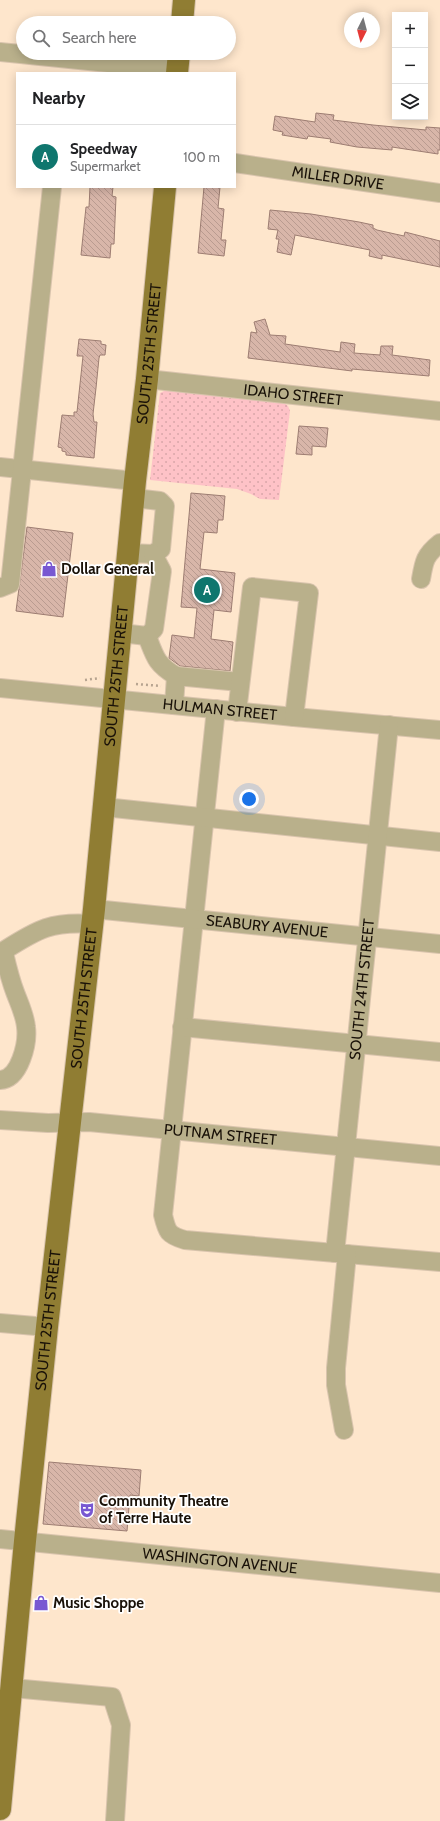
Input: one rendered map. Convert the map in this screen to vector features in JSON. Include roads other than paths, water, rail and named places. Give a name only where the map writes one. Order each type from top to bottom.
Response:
[{"type":"main road","points":[[183,16],[184,0]]},
{"type":"main road","name":"SOUTH 25TH STREET","points":[[0,1809],[3,1750],[12,1688],[47,1327],[93,916],[165,188]]},
{"type":"street","points":[[0,52],[16,56]]},
{"type":"street","points":[[37,60],[64,66],[178,65]]},
{"type":"street","name":"MILLER DRIVE","points":[[236,163],[440,193]]},
{"type":"street","points":[[0,588],[10,584],[52,188]]},
{"type":"street","name":"IDAHO STREET","points":[[147,379],[440,411]]},
{"type":"street","points":[[0,467],[22,469],[134,490],[160,501],[165,506],[161,549],[153,554],[128,553]]},
{"type":"street","points":[[421,579],[424,560],[430,551],[440,543]]},
{"type":"street","points":[[147,636],[154,629],[162,571],[153,554]]},
{"type":"street","points":[[237,712],[252,587],[308,593],[294,717]]},
{"type":"street","points":[[121,633],[147,636]]},
{"type":"street","points":[[147,636],[154,656],[170,681],[174,705]]},
{"type":"street","points":[[170,681],[240,682]]},
{"type":"street","name":"HULMAN STREET","points":[[0,688],[216,710],[440,730]]},
{"type":"street","points":[[216,710],[206,817],[182,1027],[163,1215],[166,1228],[172,1236],[185,1240],[440,1262]]},
{"type":"street","name":"SOUTH 24TH STREET","points":[[344,1430],[336,1385],[336,1368],[346,1146],[389,725]]},
{"type":"street","points":[[104,807],[440,842]]},
{"type":"street","name":"SEABURY AVENUE","points":[[2,953],[34,931],[93,916],[194,919],[440,944]]},
{"type":"street","points":[[0,1080],[4,1080],[12,1075],[19,1066],[26,1038],[26,1026],[2,953]]},
{"type":"street","points":[[182,1027],[440,1052]]},
{"type":"street","name":"PUTNAM STREET","points":[[0,1120],[48,1123],[70,1121],[172,1129],[440,1156]]},
{"type":"street","points":[[0,1323],[47,1327]]},
{"type":"street","name":"WASHINGTON AVENUE","points":[[0,1539],[440,1583]]},
{"type":"street","points":[[12,1688],[112,1697],[121,1725],[115,1821]]},
{"type":"place","name":"Dollar General","points":[[49,569]]},
{"type":"place","name":"Speedway","points":[[207,590]]},
{"type":"place","name":"Community Theatre of Terre Haute","points":[[87,1510]]},
{"type":"place","name":"Music Shoppe","points":[[41,1603]]}]
